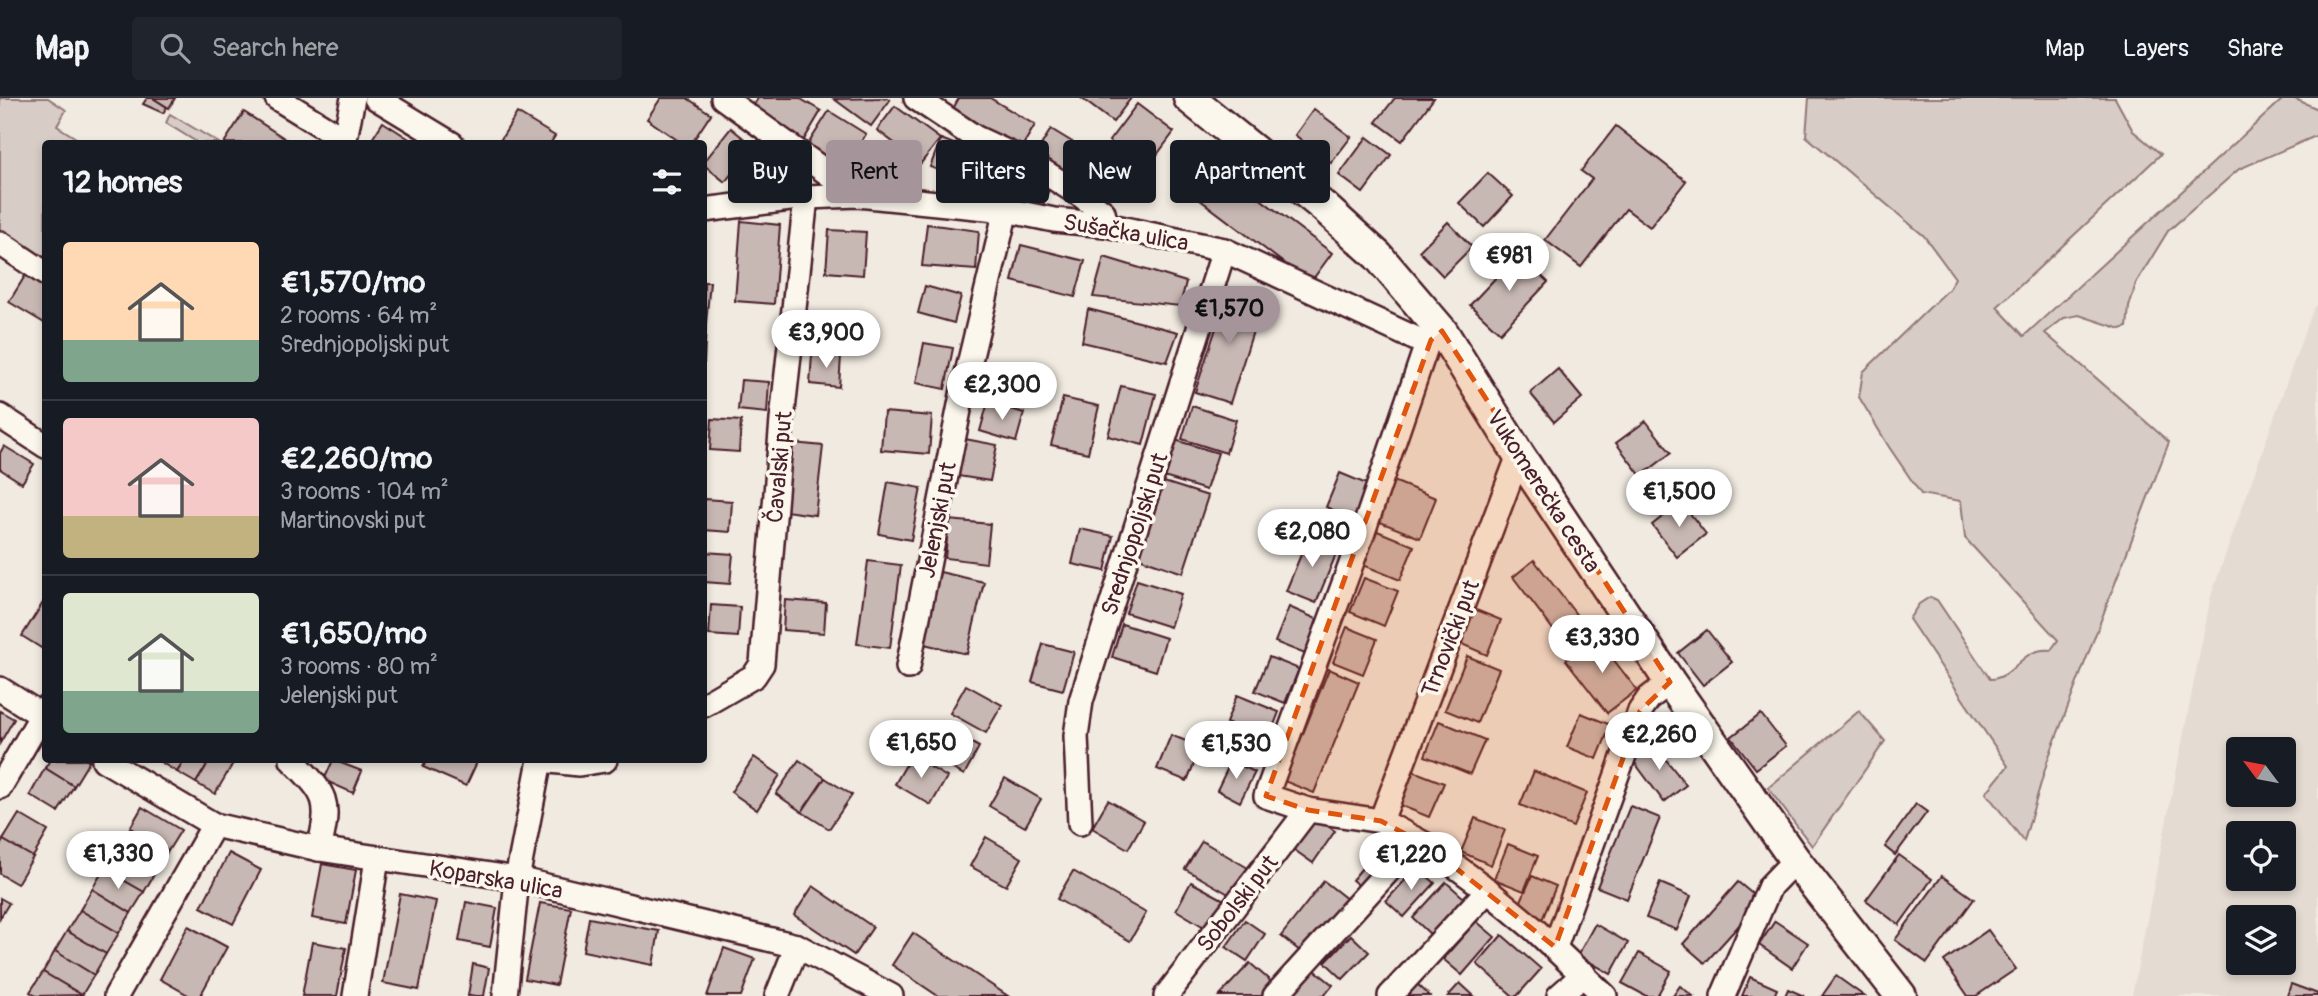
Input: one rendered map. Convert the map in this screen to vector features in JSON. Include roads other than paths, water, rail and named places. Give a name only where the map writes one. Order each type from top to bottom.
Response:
[{"type":"street","points":[[277,98],[341,140]]},
{"type":"street","points":[[344,140],[353,98]]},
{"type":"street","points":[[376,98],[445,140]]},
{"type":"street","points":[[723,98],[826,172]]},
{"type":"street","points":[[916,98],[976,138],[1030,163],[1083,196],[1103,212],[1106,225]]},
{"type":"street","name":"Vukomerečka cesta","points":[[1189,98],[1325,208],[1378,256],[1520,455],[1670,682],[1795,860],[1901,996]]},
{"type":"street","name":"Sušačka ulica","points":[[922,202],[1106,225],[1224,250],[1434,338]]},
{"type":"street","name":"Sušačka ulica","points":[[707,210],[759,203]]},
{"type":"street","name":"Čavalski put","points":[[707,703],[754,676],[762,664],[782,420],[805,203]]},
{"type":"street","name":"Jelenjski put","points":[[908,667],[963,390],[1006,211]]},
{"type":"street","points":[[0,243],[42,271]]},
{"type":"street","name":"Srednjopoljski put","points":[[1080,823],[1076,736],[1081,701],[1224,250]]},
{"type":"street","points":[[1434,338],[1266,796],[1308,810],[1381,821],[1416,840],[1488,890],[1555,947],[1605,996]]},
{"type":"street","points":[[0,415],[42,443]]},
{"type":"street","name":"Trnovički put","points":[[1381,821],[1520,455]]},
{"type":"street","points":[[1555,947],[1640,711],[1648,698],[1670,682]]},
{"type":"street","points":[[0,688],[42,716]]},
{"type":"street","points":[[0,787],[42,719]]},
{"type":"street","name":"Koparska ulica","points":[[109,763],[214,825],[319,849],[517,879],[797,946],[891,996]]},
{"type":"street","points":[[295,763],[316,784],[326,802],[326,821],[319,849]]},
{"type":"street","points":[[505,996],[517,879],[540,763]]},
{"type":"street","name":"Sobolski put","points":[[1171,993],[1308,810]]},
{"type":"street","points":[[116,996],[214,825]]},
{"type":"street","points":[[1275,996],[1416,840]]},
{"type":"street","points":[[355,996],[377,859]]},
{"type":"street","points":[[1723,996],[1770,886],[1795,860]]},
{"type":"street","points":[[1390,996],[1488,890]]},
{"type":"street","points":[[777,996],[797,946]]},
{"type":"street","points":[[1559,996],[1584,974]]}]
